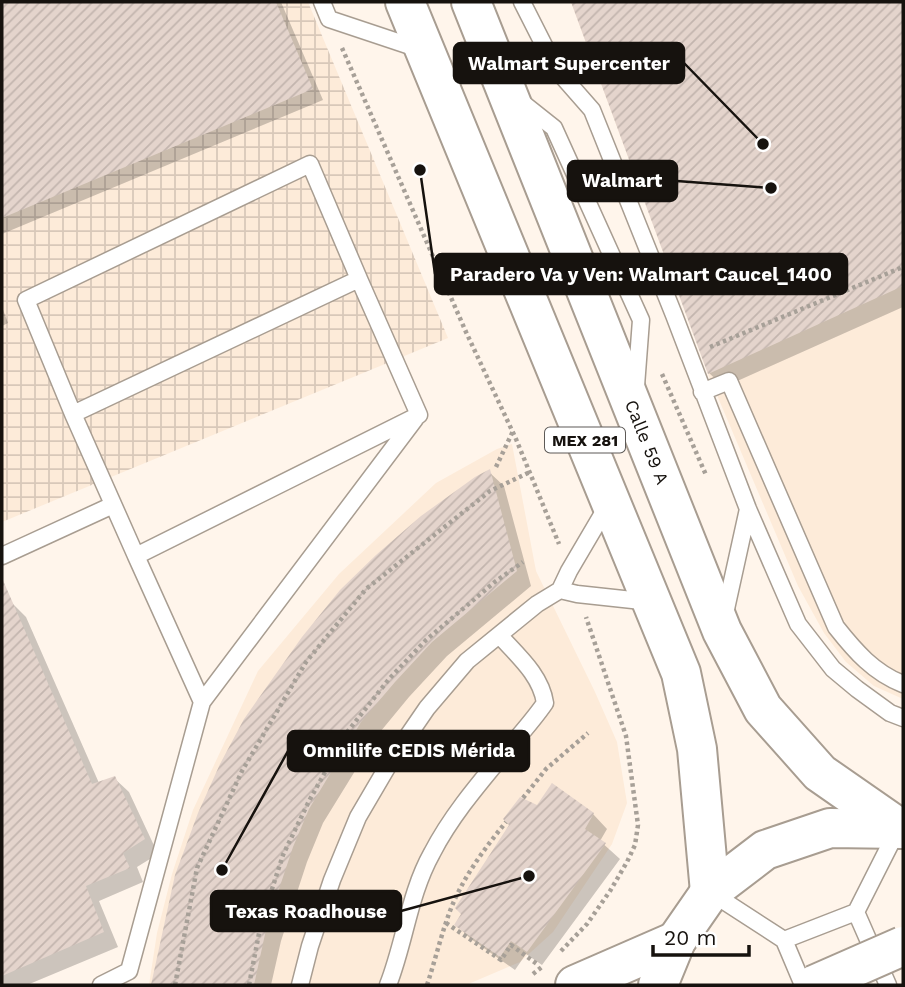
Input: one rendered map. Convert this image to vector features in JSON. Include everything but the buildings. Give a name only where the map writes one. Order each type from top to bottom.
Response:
[{"type":"main road","name":"MEX 281","points":[[405,2],[681,673],[697,749],[710,892]]},
{"type":"main road","name":"Calle 59 A","points":[[471,2],[722,631],[762,709],[820,774],[901,829]]},
{"type":"main road","points":[[658,985],[676,941],[710,892],[765,850],[830,828],[901,829]]},
{"type":"main road","points":[[560,967],[676,941]]},
{"type":"main road","points":[[814,985],[903,946]]},
{"type":"lane","points":[[322,2],[329,19],[424,51]]},
{"type":"lane","points":[[522,2],[556,69],[592,110],[748,509],[798,624],[834,669],[890,713],[903,718]]},
{"type":"lane","points":[[492,53],[556,69]]},
{"type":"lane","points":[[202,702],[73,414],[26,300],[310,164],[419,415]]},
{"type":"lane","points":[[73,414],[359,279]]},
{"type":"lane","points":[[702,392],[729,381],[836,627],[859,656],[891,680],[903,684]]},
{"type":"lane","points":[[136,556],[419,415]]},
{"type":"lane","points":[[101,985],[130,971],[202,702],[419,415]]},
{"type":"lane","points":[[300,985],[332,880],[358,817],[392,759],[427,708],[467,661],[537,604],[560,590],[610,502]]},
{"type":"lane","points":[[2,556],[113,505]]},
{"type":"lane","points":[[722,631],[748,509]]},
{"type":"lane","points":[[560,590],[651,602]]},
{"type":"lane","points":[[388,985],[396,966],[410,907],[431,854],[462,805],[502,755],[533,722],[545,703],[544,690],[532,672],[499,635]]},
{"type":"lane","points":[[784,940],[856,912],[901,829]]},
{"type":"lane","points":[[710,892],[784,940],[803,985]]},
{"type":"lane","points":[[856,912],[888,985]]},
{"type":"path","points":[[329,19],[466,332],[513,431],[557,540]]},
{"type":"path","points":[[699,351],[903,267]]},
{"type":"path","points":[[495,467],[513,431]]},
{"type":"path","points":[[175,985],[197,868],[242,771],[306,662],[366,590],[490,491],[530,472]]},
{"type":"path","points":[[249,985],[261,923],[283,855],[348,731],[382,687],[426,640],[496,581],[523,562]]},
{"type":"path","points":[[533,974],[560,967],[610,891],[635,845],[638,825],[626,736],[592,633]]},
{"type":"path","points":[[523,798],[546,769],[588,733]]},
{"type":"path","points":[[427,985],[457,895],[506,822]]},
{"type":"path","points":[[446,923],[501,960],[511,945],[537,964]]},
{"type":"shaded area","points":[[2,2],[308,2],[448,338],[2,522]]},
{"type":"shaded area","points":[[571,2],[903,2],[903,699],[874,686],[846,662],[824,633],[798,586],[708,374]]},
{"type":"shaded area","points":[[512,444],[536,571],[617,742],[627,803],[612,844],[553,932],[520,962],[466,985],[149,985],[157,933],[172,874],[193,810],[258,671],[339,574],[436,483],[497,449]]},
{"type":"place","name":"Walmart Supercenter","points":[[763,144]]},
{"type":"place","name":"Paradero Va y Ven: Walmart Caucel_1400","points":[[420,170]]},
{"type":"place","name":"Walmart","points":[[771,188]]},
{"type":"place","name":"Omnilife CEDIS Mérida","points":[[222,870]]},
{"type":"place","name":"Texas Roadhouse","points":[[529,876]]}]
